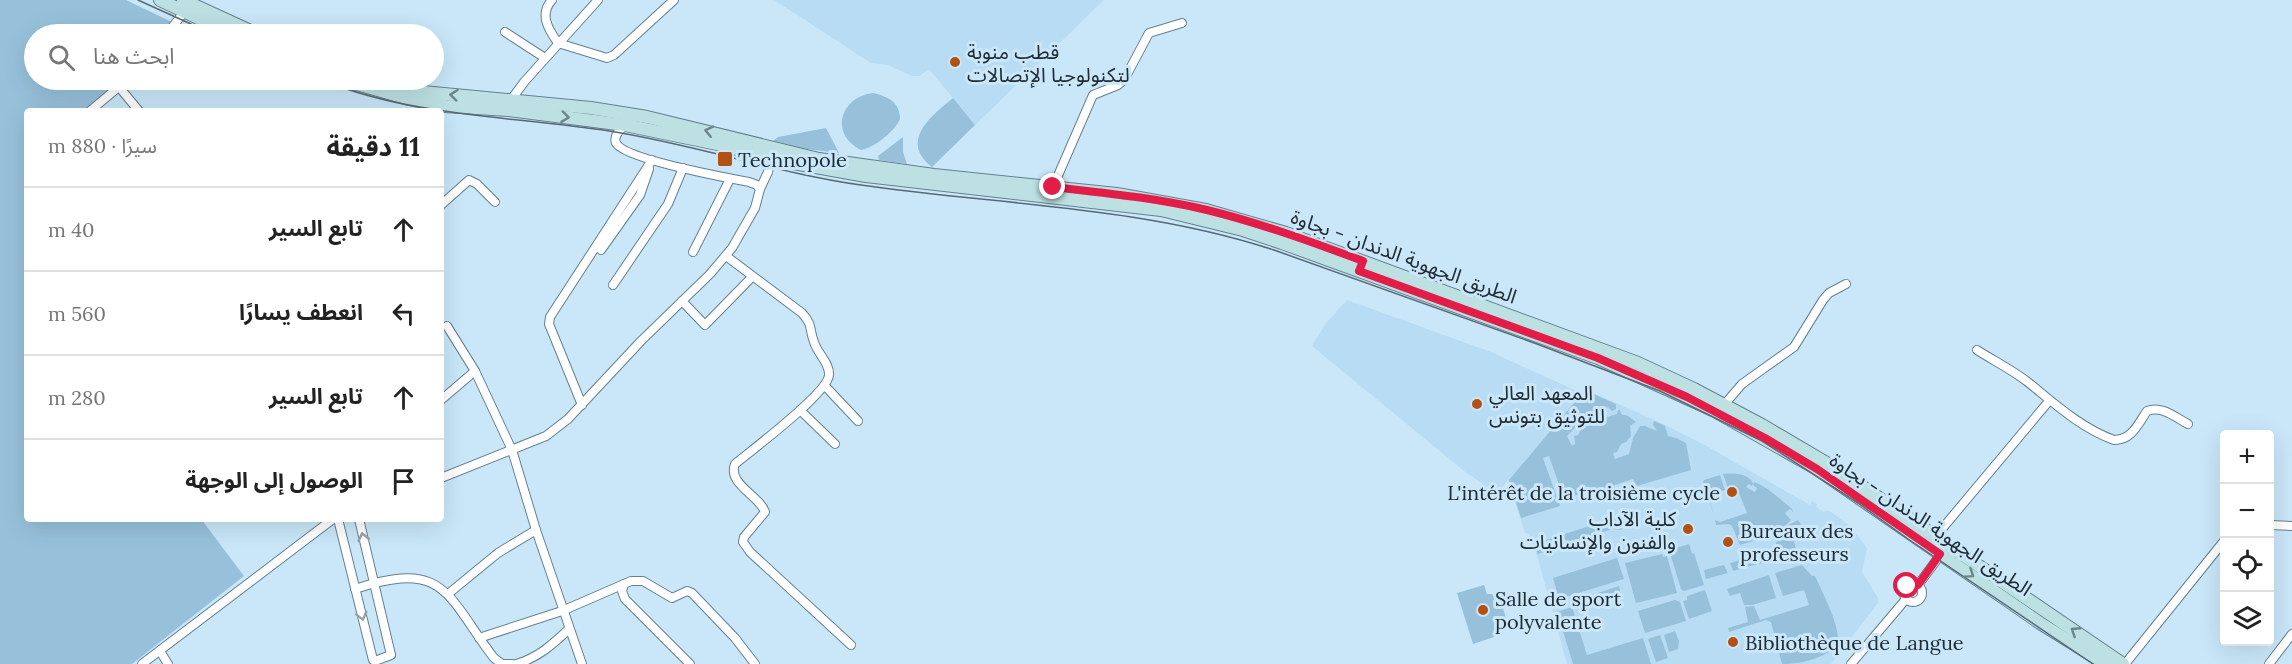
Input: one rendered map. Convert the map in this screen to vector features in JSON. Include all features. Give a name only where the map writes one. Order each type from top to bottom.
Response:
[{"type":"main road","points":[[160,0],[184,6],[231,24]]},
{"type":"main road","points":[[184,6],[215,24]]},
{"type":"main road","name":"الطريق الجهوية الدندان - بجاوة","points":[[378,90],[446,106],[508,110],[625,125],[773,153],[1117,194],[1206,210],[1286,233],[1361,266],[1581,351],[1687,397],[1765,438],[1817,469],[1944,550],[2034,611],[2106,664]]},
{"type":"main road","name":"الطريق الجهوية الدندان - بجاوة","points":[[415,90],[591,108],[647,117],[773,153],[866,176],[1161,210],[1243,230],[1361,266],[1608,351],[1724,405],[1817,456],[1936,536],[1944,550]]},
{"type":"main road","name":"الطريق الجهوية الدندان - بجاوة","points":[[2034,611],[2124,664]]},
{"type":"street","points":[[552,0],[547,6],[545,16],[558,43],[598,56],[610,57],[674,0]]},
{"type":"street","points":[[510,101],[558,43],[598,0]]},
{"type":"street","points":[[173,24],[184,6]]},
{"type":"street","points":[[1053,187],[1093,95],[1118,85],[1124,80],[1149,33],[1182,23]]},
{"type":"street","points":[[505,32],[545,58]]},
{"type":"street","points":[[94,108],[115,90]]},
{"type":"street","points":[[122,90],[136,108]]},
{"type":"street","points":[[647,117],[630,120],[616,134],[617,144],[650,162],[757,185],[760,189]]},
{"type":"street","points":[[444,477],[546,436],[582,405],[641,341],[726,256],[740,237],[755,208],[773,153]]},
{"type":"street","points":[[601,250],[639,195],[646,180],[650,162]]},
{"type":"street","points":[[582,405],[549,324],[550,317],[650,162]]},
{"type":"street","points":[[613,285],[668,204],[683,168]]},
{"type":"street","points":[[693,252],[730,179]]},
{"type":"street","points":[[444,202],[471,180],[495,202]]},
{"type":"street","points":[[726,256],[810,321],[812,339],[828,368],[829,375],[825,386],[800,410],[735,464],[733,468],[739,483],[761,504],[765,512],[744,537],[743,542],[750,552],[851,645]]},
{"type":"street","points":[[682,302],[705,325],[752,277]]},
{"type":"street","points":[[1724,405],[1742,384],[1794,347],[1823,300],[1837,288],[1846,284]]},
{"type":"street","points":[[447,326],[475,371],[512,450],[562,611],[582,664]]},
{"type":"street","points":[[1977,350],[2020,376],[2049,401],[2077,420],[2114,441],[2130,435],[2147,411],[2151,409],[2163,410],[2188,424]]},
{"type":"street","points":[[444,397],[475,371]]},
{"type":"street","points":[[825,386],[858,421]]},
{"type":"street","points":[[1936,536],[2049,401]]},
{"type":"street","points":[[800,410],[835,444]]},
{"type":"street","points":[[142,664],[329,522]]},
{"type":"street","points":[[339,522],[374,661],[390,656],[360,522]]},
{"type":"street","points":[[2274,525],[2292,526]]},
{"type":"street","points":[[448,594],[498,553],[536,530]]},
{"type":"street","points":[[2124,664],[2220,547]]},
{"type":"street","points":[[1918,585],[1944,550]]},
{"type":"street","points":[[355,589],[396,578],[420,579],[435,584],[448,594],[494,658],[502,664],[512,664]]},
{"type":"street","points":[[479,638],[562,611],[631,581],[644,581],[672,598],[682,592],[692,593],[735,638],[755,664]]},
{"type":"street","points":[[624,584],[622,591],[625,599],[690,664]]},
{"type":"street","points":[[1912,584],[1918,585],[1922,593],[1919,600],[1911,602],[1906,599],[1905,588],[1912,584]]},
{"type":"street","points":[[1851,664],[1906,599]]},
{"type":"street","points":[[516,664],[528,661],[540,654],[569,629]]},
{"type":"street","points":[[2269,664],[2292,634]]},
{"type":"street","points":[[160,651],[168,664]]},
{"type":"shaded area","points":[[0,0],[126,0],[174,23],[24,24],[24,90],[108,90],[87,108],[24,108],[24,522],[204,522],[244,576],[132,664],[0,664]]},
{"type":"shaded area","name":"قطب منوبة لتكنولوجيا الإتصالات","points":[[774,0],[1104,0],[975,125],[929,69],[919,76],[912,76],[888,65],[871,63]]},
{"type":"shaded area","points":[[873,93],[892,101],[898,108],[900,119],[894,129],[884,138],[861,150],[845,135],[842,126],[843,117],[853,101]]},
{"type":"shaded area","points":[[953,98],[975,125],[932,167],[918,148],[918,138],[928,121]]},
{"type":"shaded area","points":[[826,128],[839,153],[806,149],[773,141],[778,137]]},
{"type":"shaded area","points":[[903,137],[903,152],[907,164],[879,160],[878,156]]},
{"type":"shaded area","name":"كلية الآداب والفنون والإنسانيات","points":[[1347,300],[1491,352],[1581,393],[1584,389],[1657,421],[1701,443],[1810,505],[1812,501],[1824,512],[1828,510],[1849,525],[1867,548],[1862,572],[1878,598],[1878,603],[1831,664],[1567,664],[1538,559],[1529,534],[1525,533],[1508,480],[1497,494],[1464,471],[1312,346],[1326,323]]},
{"type":"shaded area","points":[[1585,390],[1616,404],[1616,409],[1612,411],[1608,407],[1605,408],[1606,411],[1582,420],[1567,436],[1572,446],[1575,444],[1574,436],[1578,435],[1584,424],[1617,414],[1620,410],[1621,414],[1636,422],[1630,426],[1631,436],[1621,444],[1617,452],[1613,453],[1615,459],[1629,454],[1633,438],[1640,426],[1657,431],[1653,425],[1654,421],[1665,426],[1668,436],[1686,443],[1691,470],[1637,486],[1633,479],[1564,499],[1549,456],[1543,458],[1560,506],[1521,518],[1509,480]]},
{"type":"shaded area","points":[[1723,474],[1744,475],[1753,483],[1752,486],[1749,484],[1746,487],[1755,492],[1757,488],[1753,485],[1754,482],[1759,484],[1792,509],[1793,512],[1790,509],[1785,513],[1791,520],[1784,527],[1798,520],[1800,523],[1801,532],[1794,542],[1797,552],[1778,558],[1775,547],[1779,533],[1765,525],[1760,525],[1762,530],[1758,528],[1751,537],[1753,541],[1740,545],[1732,526],[1729,524],[1716,525],[1715,520],[1720,522],[1747,513],[1737,488],[1735,486],[1728,488]]},
{"type":"shaded area","points":[[1720,475],[1725,490],[1708,495],[1714,515],[1703,482]]},
{"type":"shaded area","points":[[1614,518],[1620,521],[1622,530],[1612,529],[1538,554],[1533,541],[1536,540],[1537,543]]},
{"type":"shaded area","points":[[1689,544],[1704,585],[1684,591],[1681,589],[1669,550]]},
{"type":"shaded area","points":[[1772,551],[1775,559],[1733,571],[1730,563]]},
{"type":"shaded area","points":[[1662,554],[1663,557],[1667,556],[1677,593],[1636,603],[1625,563]]},
{"type":"shaded area","points":[[1617,558],[1624,579],[1559,599],[1553,578]]},
{"type":"shaded area","points":[[1724,565],[1728,573],[1706,579],[1704,570]]},
{"type":"shaded area","points":[[1802,565],[1812,576],[1815,576],[1826,599],[1837,628],[1837,643],[1832,650],[1819,657],[1792,664],[1782,664],[1771,622],[1766,620],[1729,632],[1728,628],[1748,622],[1745,607],[1754,606],[1760,620],[1809,605],[1804,590],[1783,596],[1775,573]]},
{"type":"shaded area","points":[[1769,575],[1776,598],[1744,605],[1740,593],[1730,596],[1727,589]]},
{"type":"shaded area","name":"Salle de sport polyvalente","points":[[1484,585],[1487,594],[1492,594],[1496,598],[1500,597],[1507,622],[1498,627],[1500,635],[1473,644],[1457,593]]},
{"type":"shaded area","points":[[1619,586],[1621,596],[1614,598],[1610,596],[1577,608],[1575,602],[1577,600]]},
{"type":"shaded area","points":[[1705,590],[1712,611],[1689,619],[1683,601],[1687,600],[1687,596]]},
{"type":"shaded area","points":[[1675,600],[1680,602],[1686,621],[1645,633],[1638,611]]},
{"type":"shaded area","points":[[1572,607],[1587,655],[1643,638],[1651,664],[1573,664],[1557,612]]},
{"type":"shaded area","points":[[1675,631],[1679,641],[1678,649],[1669,652],[1664,635]]},
{"type":"shaded area","points":[[1660,635],[1668,658],[1656,662],[1648,639]]},
{"type":"tram line","points":[[138,0],[191,24]]},
{"type":"tram line","points":[[350,90],[427,108]]},
{"type":"tram line","points":[[444,111],[609,131],[672,143],[829,180],[861,185],[1121,215],[1224,235],[1274,250],[1537,344],[1660,391],[1762,441],[1858,503],[2093,664]]},
{"type":"place","name":"قطب منوبة لتكنولوجيا الإتصالات","points":[[955,62]]},
{"type":"place","name":"Technopole","points":[[725,159]]},
{"type":"place","name":"المعهد العالي للتوثيق بتونس","points":[[1477,404]]},
{"type":"place","name":"L'intérêt de la troisième cycle","points":[[1732,492]]},
{"type":"place","name":"كلية الآداب والفنون والإنسانيات","points":[[1688,529]]},
{"type":"place","name":"Bureaux des professeurs","points":[[1728,542]]},
{"type":"place","name":"Salle de sport polyvalente","points":[[1483,610]]},
{"type":"place","name":"Bibliothèque de Langue","points":[[1733,642]]},
{"type":"route","points":[[1053,187],[1162,201],[1246,220],[1363,261],[1359,271],[1564,345],[1658,383],[1765,438],[1817,469],[1940,554],[1918,585],[1907,586]]}]
